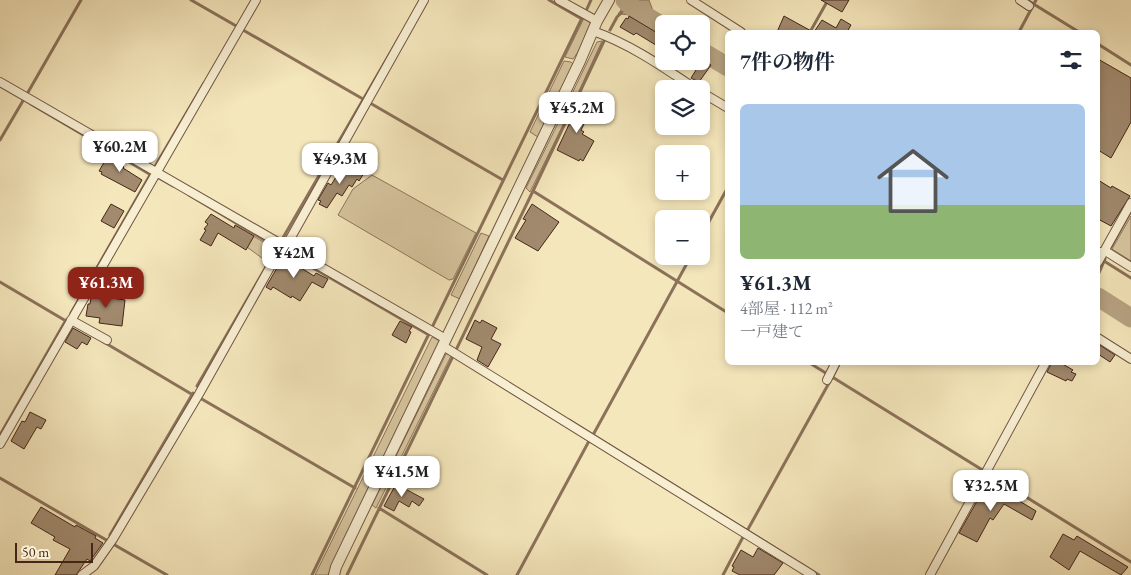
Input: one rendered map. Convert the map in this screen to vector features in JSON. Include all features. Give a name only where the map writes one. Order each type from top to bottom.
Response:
[{"type":"street","points":[[0,444],[256,0]]},
{"type":"street","points":[[82,575],[94,566],[113,539],[199,394],[281,247],[424,0]]},
{"type":"street","points":[[558,0],[612,38],[682,80]]},
{"type":"street","points":[[334,575],[336,567],[450,348],[580,61],[594,26],[609,0]]},
{"type":"street","points":[[691,0],[738,30]]},
{"type":"street","points":[[1020,0],[1030,6]]},
{"type":"street","points":[[0,82],[35,100],[281,247],[431,331],[450,348],[812,575]]},
{"type":"street","points":[[710,97],[725,106]]},
{"type":"street","points":[[1100,252],[1131,203]]},
{"type":"street","points":[[1100,252],[1108,252],[1131,267]]},
{"type":"street","points":[[71,320],[107,340]]},
{"type":"street","points":[[1100,339],[1131,359]]},
{"type":"street","points":[[828,377],[834,365]]},
{"type":"street","points":[[930,575],[1044,365]]},
{"type":"shaded area","points":[[621,0],[649,0],[655,20],[652,25],[633,15],[618,14],[621,10]]},
{"type":"shaded area","points":[[584,18],[591,23],[578,52],[573,59],[565,57]]},
{"type":"shaded area","points":[[602,41],[570,111],[566,106],[597,42]]},
{"type":"shaded area","points":[[564,61],[573,64],[538,137],[530,132]]},
{"type":"shaded area","points":[[563,113],[568,115],[530,192],[526,188]]},
{"type":"shaded area","points":[[372,175],[476,233],[453,279],[449,280],[338,215],[353,189]]},
{"type":"shaded area","points":[[1131,216],[1131,261],[1112,249]]},
{"type":"shaded area","points":[[481,233],[489,236],[460,299],[451,295]]},
{"type":"shaded area","points":[[253,236],[274,248],[266,261],[247,247]]},
{"type":"shaded area","points":[[432,337],[438,340],[439,343],[328,575],[315,575]]},
{"type":"shaded area","points":[[446,354],[451,356],[376,508],[372,505]]},
{"type":"building","points":[[821,0],[849,0],[842,12]]},
{"type":"building","points":[[629,16],[655,32],[655,45],[636,33],[634,35],[620,27],[626,18],[628,19]]},
{"type":"building","points":[[784,16],[809,30],[778,30]]},
{"type":"building","points":[[841,19],[851,25],[848,30],[815,30],[822,20],[836,28]]},
{"type":"building","points":[[1100,60],[1131,78],[1131,122],[1111,158],[1100,151]]},
{"type":"building","points":[[696,70],[707,70],[700,80],[691,78]]},
{"type":"building","points":[[581,99],[593,106],[581,130],[584,132],[582,134],[594,141],[583,161],[580,159],[579,161],[557,150]]},
{"type":"building","points":[[111,154],[124,161],[123,168],[142,180],[135,192],[101,174],[102,172],[99,171]]},
{"type":"building","points":[[348,164],[364,173],[359,181],[357,179],[352,187],[349,185],[342,196],[337,193],[327,208],[319,204],[321,201],[318,200],[328,183],[331,185],[336,177],[339,179]]},
{"type":"building","points":[[1100,181],[1130,196],[1111,226],[1100,220]]},
{"type":"building","points":[[111,204],[124,211],[114,228],[101,221]]},
{"type":"building","points":[[532,204],[559,222],[538,251],[515,238],[526,220],[523,219]]},
{"type":"building","points":[[211,214],[234,228],[235,225],[254,236],[246,250],[218,233],[211,246],[200,240],[208,224],[205,222]]},
{"type":"building","points":[[285,254],[299,263],[298,266],[314,276],[316,273],[328,279],[323,288],[312,282],[300,301],[273,287],[271,290],[266,287]]},
{"type":"building","points":[[94,292],[112,294],[111,298],[125,300],[122,326],[99,323],[100,318],[86,316],[88,304],[90,304]]},
{"type":"building","points":[[475,320],[480,323],[482,320],[497,328],[491,339],[501,344],[488,367],[477,360],[482,347],[466,339]]},
{"type":"building","points":[[400,321],[412,327],[406,343],[392,335]]},
{"type":"building","points":[[73,328],[91,338],[87,345],[82,342],[77,349],[65,342]]},
{"type":"building","points":[[1100,345],[1115,355],[1110,362],[1100,355]]},
{"type":"building","points":[[1050,365],[1064,365],[1076,374],[1072,381],[1067,379],[1066,381],[1047,372]]},
{"type":"building","points":[[30,412],[46,420],[41,429],[37,427],[24,449],[11,441],[22,421],[25,422]]},
{"type":"building","points":[[396,484],[424,499],[419,506],[412,501],[409,507],[399,501],[394,511],[384,506]]},
{"type":"building","points":[[985,487],[1003,497],[1006,493],[1036,511],[1032,520],[1004,504],[993,520],[990,518],[977,542],[959,533]]},
{"type":"building","points":[[41,507],[75,527],[76,525],[96,536],[95,538],[103,543],[90,561],[87,559],[76,575],[55,575],[70,549],[53,540],[55,537],[31,523]]},
{"type":"building","points":[[1063,534],[1074,540],[1077,536],[1128,567],[1121,575],[1080,551],[1069,570],[1050,557]]},
{"type":"building","points":[[758,548],[783,563],[774,575],[740,575],[732,571],[734,567],[732,566],[741,550],[753,557]]},
{"type":"waterway","points":[[27,94],[81,0]]},
{"type":"waterway","points":[[191,0],[238,27]]},
{"type":"waterway","points":[[549,0],[582,19]]},
{"type":"waterway","points":[[586,11],[591,0]]},
{"type":"waterway","points":[[625,0],[633,8],[655,21]]},
{"type":"waterway","points":[[811,30],[828,0]]},
{"type":"waterway","points":[[1027,0],[1076,30]]},
{"type":"waterway","points":[[1020,30],[1036,0]]},
{"type":"waterway","points":[[610,30],[622,12]]},
{"type":"waterway","points":[[312,575],[582,18]]},
{"type":"waterway","points":[[243,30],[363,99]]},
{"type":"waterway","points":[[197,386],[400,36]]},
{"type":"waterway","points":[[347,575],[604,41]]},
{"type":"waterway","points":[[1100,45],[1131,65]]},
{"type":"waterway","points":[[710,56],[725,65]]},
{"type":"waterway","points":[[154,168],[204,83]]},
{"type":"waterway","points":[[0,140],[24,99]]},
{"type":"waterway","points":[[370,103],[503,180]]},
{"type":"waterway","points":[[31,104],[151,175]]},
{"type":"waterway","points":[[71,313],[150,175]]},
{"type":"waterway","points":[[159,178],[173,186]]},
{"type":"waterway","points":[[533,191],[725,311]]},
{"type":"waterway","points":[[710,220],[725,192]]},
{"type":"waterway","points":[[189,195],[276,247]]},
{"type":"waterway","points":[[1111,247],[1131,211]]},
{"type":"waterway","points":[[282,250],[429,335]]},
{"type":"waterway","points":[[1100,270],[1105,259]]},
{"type":"waterway","points":[[1104,261],[1131,278]]},
{"type":"waterway","points":[[593,435],[686,265]]},
{"type":"waterway","points":[[0,282],[66,321]]},
{"type":"waterway","points":[[1100,298],[1131,318]]},
{"type":"waterway","points":[[0,435],[66,320]]},
{"type":"waterway","points":[[102,341],[193,395]]},
{"type":"waterway","points":[[813,365],[1131,562]]},
{"type":"waterway","points":[[832,378],[838,365]]},
{"type":"waterway","points":[[747,531],[829,383]]},
{"type":"waterway","points":[[110,535],[193,393]]},
{"type":"waterway","points":[[200,398],[355,488]]},
{"type":"waterway","points":[[569,420],[819,575]]},
{"type":"waterway","points":[[517,575],[589,441]]},
{"type":"waterway","points":[[0,478],[108,541]]},
{"type":"waterway","points":[[379,508],[487,575]]},
{"type":"waterway","points":[[723,575],[743,537]]},
{"type":"waterway","points":[[113,544],[167,575]]}]
